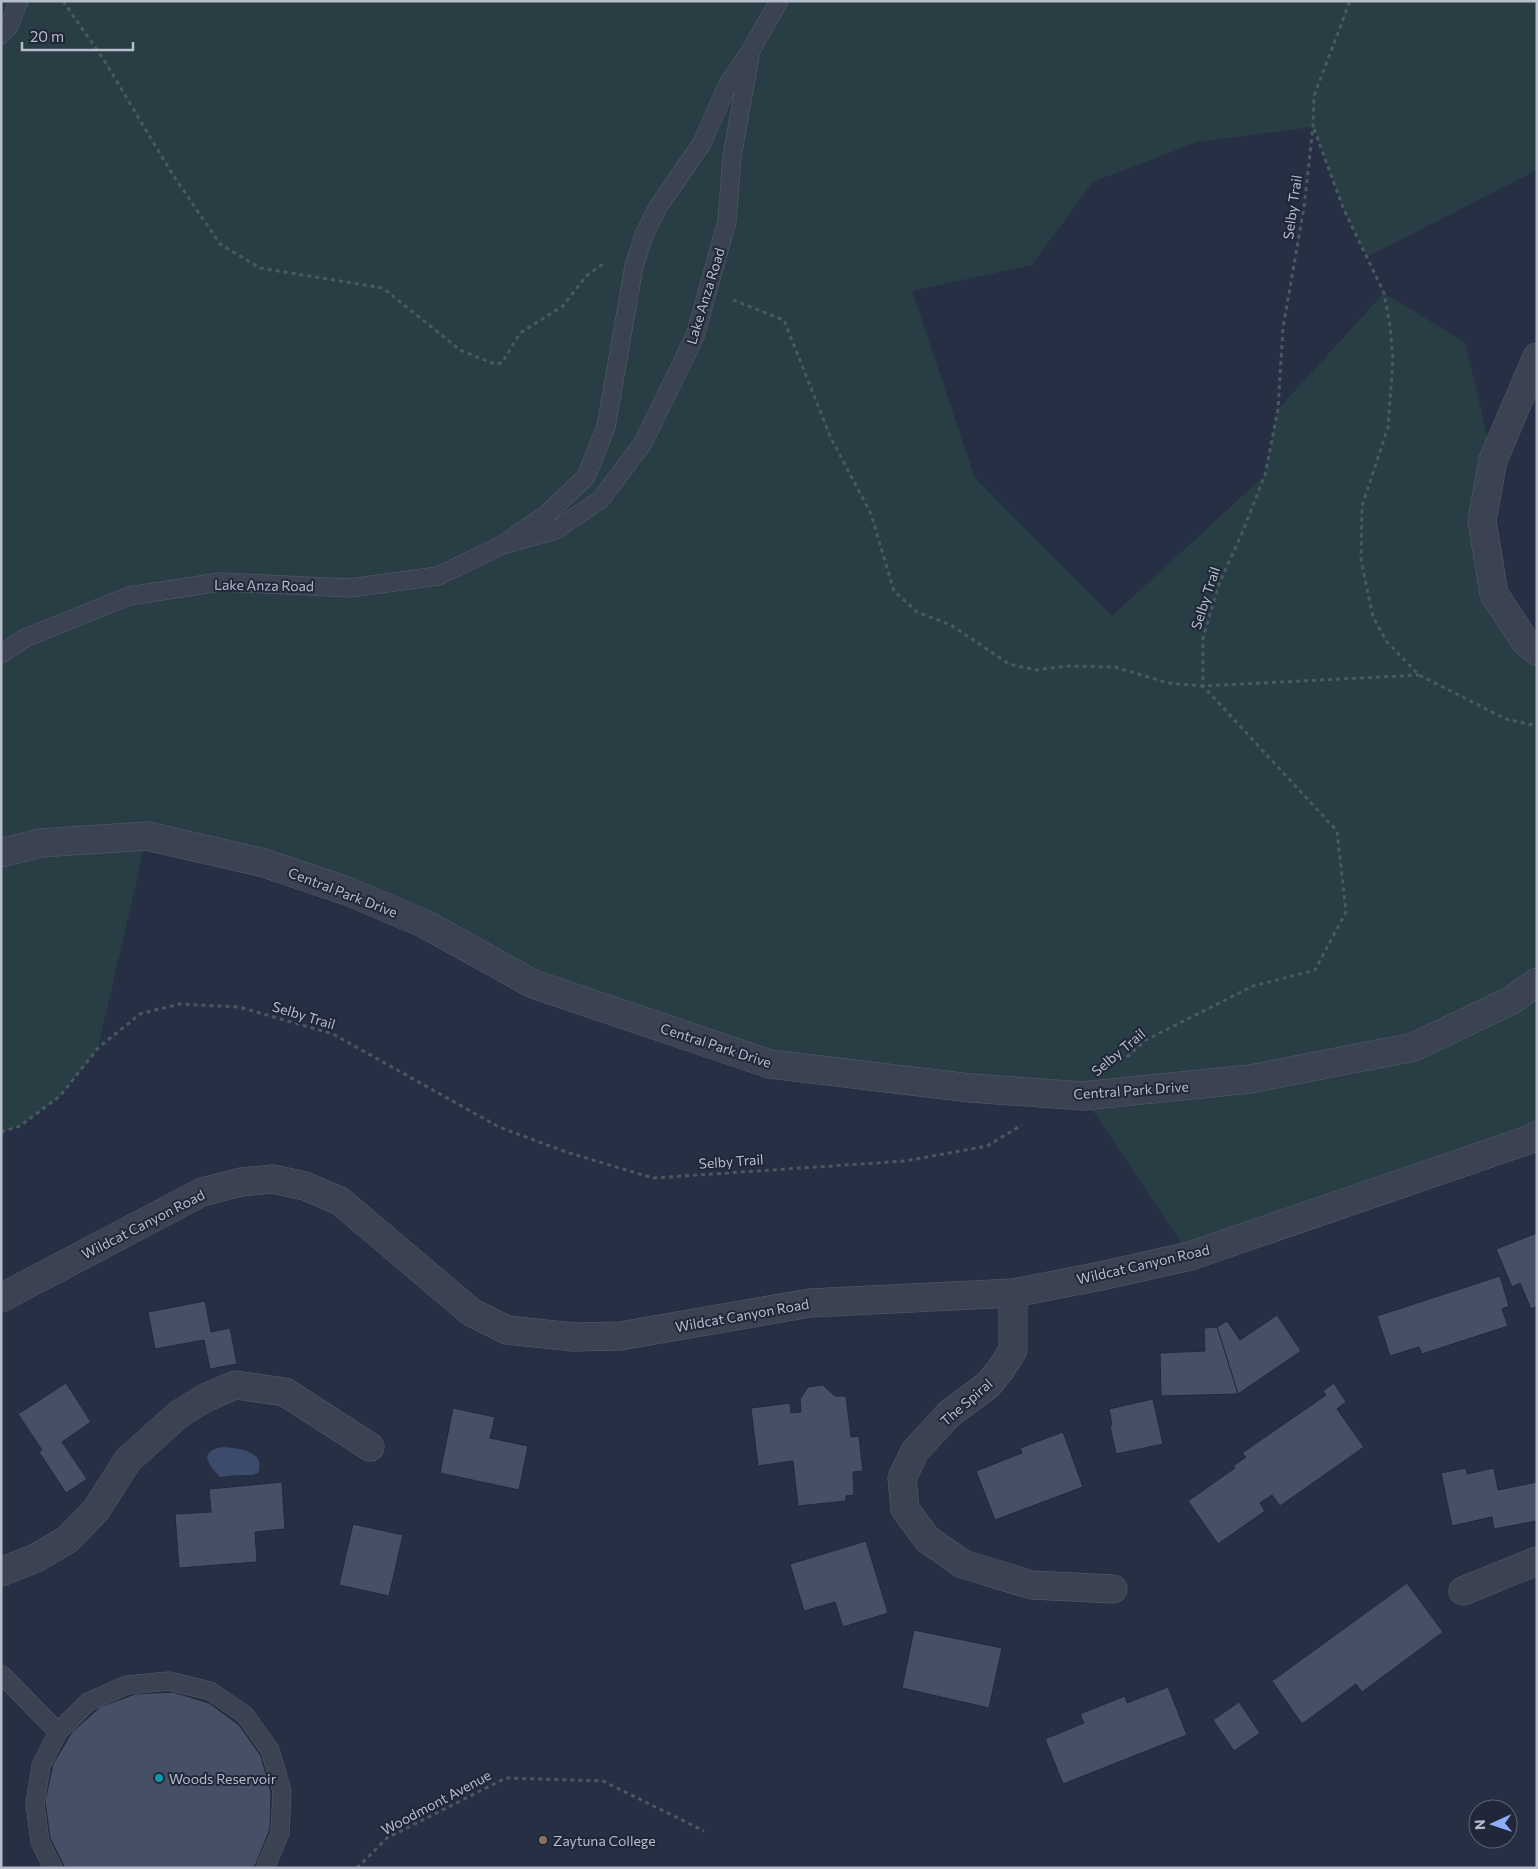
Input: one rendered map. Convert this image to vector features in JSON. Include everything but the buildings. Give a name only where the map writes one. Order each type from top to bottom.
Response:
[{"type":"street","points":[[1537,357],[1493,460],[1482,521],[1494,594],[1526,641],[1537,652]]},
{"type":"street","name":"Central Park Drive","points":[[1,853],[40,843],[147,836],[264,863],[347,891],[425,924],[533,984],[770,1064],[970,1088],[1083,1096],[1250,1080],[1414,1047],[1512,1000],[1537,982]]},
{"type":"street","name":"Wildcat Canyon Road","points":[[1,1298],[202,1192],[240,1182],[273,1178],[305,1186],[340,1201],[471,1312],[507,1330],[574,1337],[620,1336],[810,1303],[1013,1293],[1101,1276],[1190,1256],[1531,1139],[1537,1135]]},
{"type":"street","name":"The Spiral","points":[[1013,1293],[1013,1350],[988,1385],[950,1414],[915,1451],[902,1478],[905,1509],[927,1540],[964,1564],[1032,1585],[1113,1589]]},
{"type":"street","points":[[1,1572],[36,1558],[68,1539],[96,1510],[128,1460],[179,1414],[205,1398],[234,1385],[286,1392],[370,1447]]},
{"type":"street","points":[[1463,1590],[1537,1561]]},
{"type":"lane","points":[[1,35],[9,26],[19,1]]},
{"type":"lane","name":"Lake Anza Road","points":[[1,654],[25,638],[129,596],[220,582],[350,588],[438,576],[502,545],[546,514],[586,477],[606,427],[634,266],[644,235],[658,207],[702,143],[728,84],[751,50],[778,1]]},
{"type":"lane","name":"Lake Anza Road","points":[[502,545],[556,530],[601,499],[643,443],[695,336],[727,221],[732,157],[751,50]]},
{"type":"lane","points":[[1,1674],[58,1732]]},
{"type":"lane","points":[[52,1868],[40,1842],[35,1804],[41,1766],[58,1732],[88,1702],[127,1684],[169,1681],[210,1691],[245,1716],[270,1750],[282,1791],[280,1833],[265,1868]]},
{"type":"path","points":[[63,1],[104,60],[171,172],[220,244],[260,268],[383,288],[460,350],[495,364],[502,363],[520,332],[563,306],[586,276],[604,262],[634,266]]},
{"type":"path","name":"Selby Trail","points":[[1125,1059],[1146,1040],[1252,986],[1315,970],[1346,912],[1337,831],[1203,686],[1204,638],[1218,584],[1242,533],[1265,475],[1278,409],[1283,328],[1304,207],[1313,127],[1314,96],[1350,1]]},
{"type":"path","points":[[1313,127],[1344,210],[1384,293],[1390,326],[1393,359],[1388,427],[1362,506],[1361,560],[1373,617],[1387,642],[1419,675],[1506,719],[1537,726]]},
{"type":"path","points":[[707,290],[784,320],[830,436],[871,514],[894,591],[917,612],[951,625],[1009,664],[1036,670],[1066,666],[1115,667],[1168,683],[1203,686],[1419,675]]},
{"type":"path","name":"Selby Trail","points":[[1,1132],[20,1126],[60,1096],[98,1048],[140,1014],[179,1004],[239,1007],[333,1034],[499,1127],[566,1152],[654,1178],[905,1161],[986,1146],[1027,1122]]},
{"type":"path","name":"Woodmont Avenue","points":[[357,1868],[386,1838],[506,1778],[603,1781],[704,1831]]},
{"type":"shaded area","points":[[1,1],[1537,1],[1537,170],[1367,257],[1344,210],[1313,127],[1197,142],[1093,182],[1032,265],[912,291],[975,478],[1112,616],[1265,475],[1278,409],[1384,293],[1465,342],[1493,460],[1494,594],[1537,651],[1537,1135],[1190,1256],[1083,1096],[770,1064],[533,984],[425,924],[147,836],[98,1048],[60,1096],[20,1126],[1,1132]]},
{"type":"water","points":[[222,1447],[235,1448],[254,1455],[258,1459],[258,1473],[220,1477],[209,1464],[207,1456],[214,1449]]},
{"type":"place","name":"Woods Reservoir","points":[[159,1778]]},
{"type":"place","name":"Zaytuna College","points":[[543,1840]]}]
